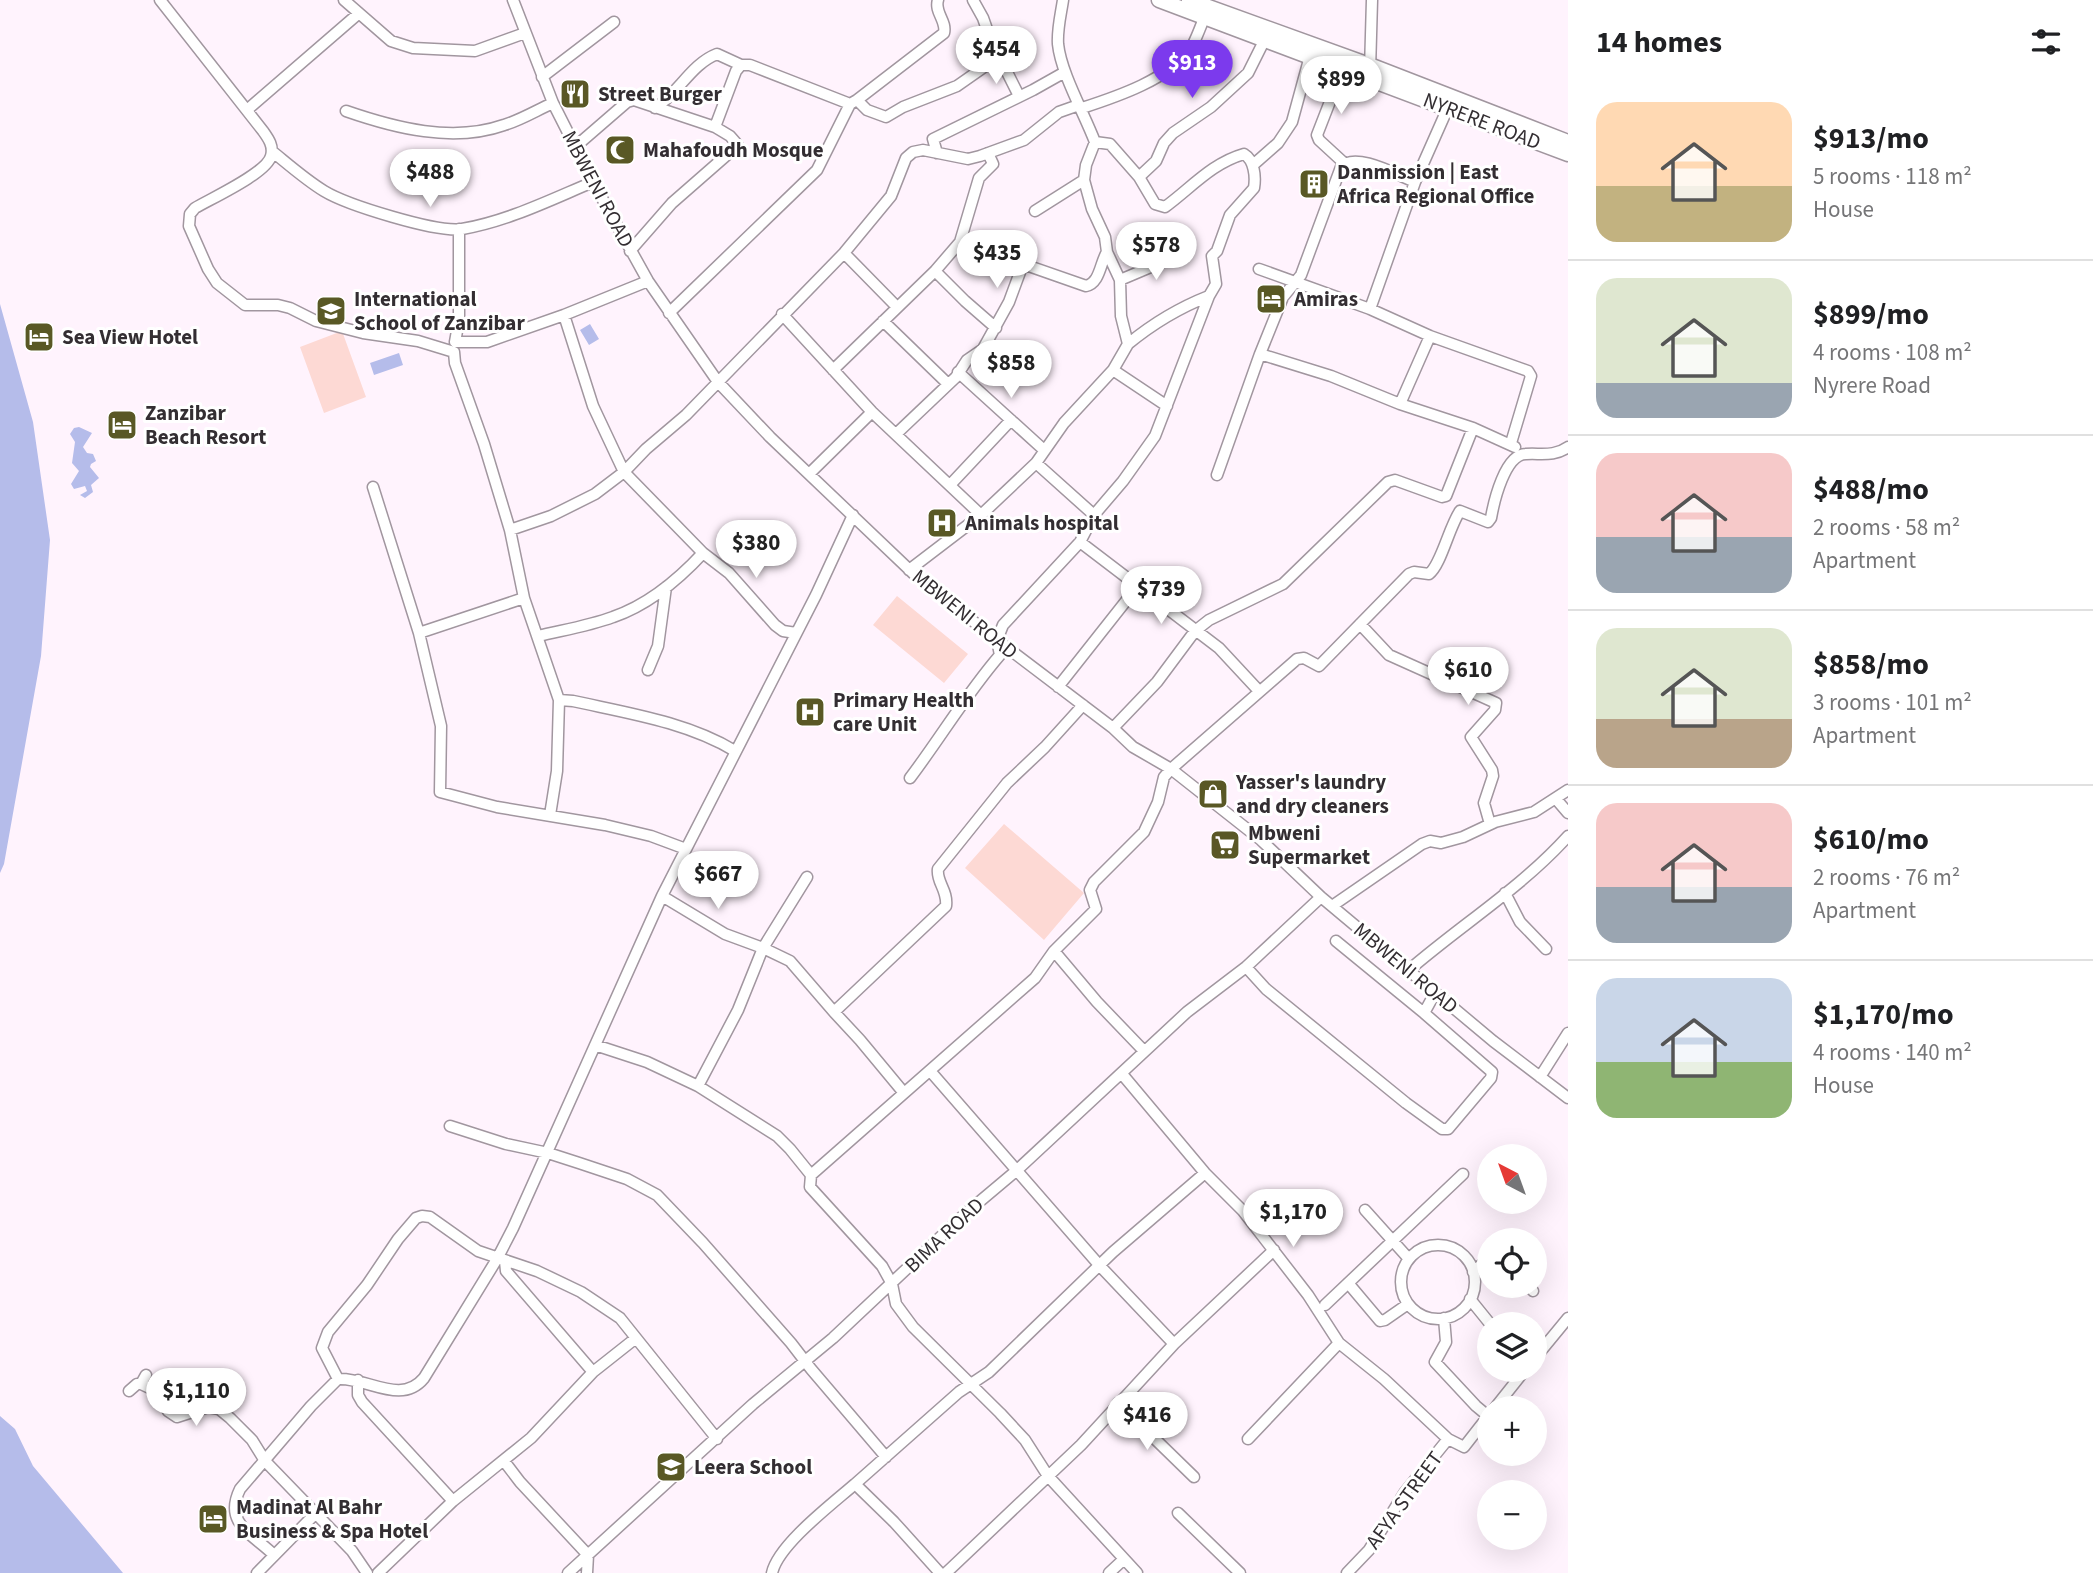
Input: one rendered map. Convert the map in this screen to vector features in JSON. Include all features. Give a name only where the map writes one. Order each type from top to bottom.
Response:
[{"type":"main road","name":"NYRERE ROAD","points":[[1159,0],[1207,12],[1370,72],[1568,154]]},
{"type":"main road","name":"NYRERE ROAD","points":[[1189,0],[1207,12],[1265,39],[1343,68],[1370,72]]},
{"type":"main road","name":"NYRERE ROAD","points":[[1450,103],[1568,142]]},
{"type":"street","points":[[160,0],[270,140],[273,152],[261,170],[195,208],[190,214],[189,226],[208,269],[217,283],[245,305],[278,305],[316,321],[363,333],[455,347],[487,342],[648,281]]},
{"type":"street","points":[[344,0],[391,41],[413,48],[475,51],[525,33]]},
{"type":"street","name":"MBWENI ROAD","points":[[513,0],[553,103],[630,251],[669,313],[718,382],[909,569],[1113,728],[1133,747],[1171,769],[1261,840],[1321,897],[1435,993],[1568,1098]]},
{"type":"street","points":[[669,313],[817,170],[853,102],[944,33],[945,26],[936,8],[938,0]]},
{"type":"street","points":[[972,0],[983,18],[997,58],[1019,96]]},
{"type":"street","points":[[1063,0],[1058,45],[1065,72],[1094,142],[1084,180],[1091,209],[1105,237],[1107,252],[1120,280],[1121,316],[1128,344]]},
{"type":"street","points":[[1370,72],[1372,0]]},
{"type":"street","points":[[510,530],[551,516],[595,494],[624,471],[718,382],[844,253],[891,196],[906,158],[913,152],[923,150],[968,159],[1024,140],[1059,112],[1076,106],[1082,108],[1138,89],[1180,60],[1192,47],[1207,12]]},
{"type":"street","points":[[247,110],[358,14]]},
{"type":"street","points":[[542,76],[614,22]]},
{"type":"street","points":[[1139,177],[1156,161],[1164,143],[1173,134],[1211,107],[1248,73],[1265,39]]},
{"type":"street","points":[[654,108],[669,98],[688,76],[713,55],[721,54],[741,65],[750,65],[853,102],[886,117],[903,107],[957,86],[997,58]]},
{"type":"street","points":[[1253,165],[1278,143],[1292,122],[1310,56]]},
{"type":"street","points":[[715,127],[736,71],[741,65]]},
{"type":"street","points":[[1343,68],[1317,135],[1344,163]]},
{"type":"street","points":[[937,153],[933,139],[1065,72]]},
{"type":"street","points":[[575,147],[627,102],[640,102],[715,127],[730,135],[737,144],[737,147],[672,203],[630,251]]},
{"type":"street","points":[[346,111],[433,132],[473,133],[504,125],[553,103]]},
{"type":"street","points":[[1370,309],[1415,182],[1450,103]]},
{"type":"street","points":[[910,778],[939,741],[982,676],[1000,655],[997,640],[1003,625],[1080,542],[1094,515],[1123,481],[1155,436],[1216,284],[1212,256],[1217,251],[1230,215],[1254,188],[1253,165],[1244,153],[1204,174],[1197,183],[1165,208],[1154,204],[1139,177],[1110,144],[1094,142]]},
{"type":"street","points":[[273,152],[324,191],[351,204],[394,217],[459,229],[496,220],[593,182]]},
{"type":"street","points":[[833,370],[935,271],[960,242],[979,178],[993,164],[988,153]]},
{"type":"street","points":[[1344,163],[1360,160],[1415,182]]},
{"type":"street","points":[[1217,475],[1283,297],[1301,275],[1344,163]]},
{"type":"street","points":[[1035,211],[1084,180]]},
{"type":"street","points":[[459,229],[459,320],[455,363],[484,444],[510,530],[524,598],[559,700],[557,771],[550,815]]},
{"type":"street","points":[[960,242],[1086,286],[1092,285],[1097,279],[1107,252]]},
{"type":"street","points":[[844,253],[897,307]]},
{"type":"street","points":[[1120,280],[1179,255]]},
{"type":"street","points":[[896,434],[956,377],[967,360],[983,349],[996,328],[1023,264]]},
{"type":"street","points":[[1259,269],[1528,371],[1531,376],[1511,443]]},
{"type":"street","points":[[935,271],[996,328]]},
{"type":"street","points":[[909,569],[981,514],[1036,463],[1065,423],[1112,370],[1128,344],[1189,304],[1209,296]]},
{"type":"street","points":[[782,314],[872,412],[981,514]]},
{"type":"street","points":[[564,315],[593,406],[624,471],[703,553],[729,573],[775,625],[783,631],[796,633]]},
{"type":"street","points":[[883,321],[947,383]]},
{"type":"street","points":[[1400,404],[1430,336]]},
{"type":"street","points":[[1260,354],[1331,376],[1400,404],[1473,428],[1511,443],[1522,453],[1552,455],[1568,447]]},
{"type":"street","points":[[1112,370],[1167,406]]},
{"type":"street","points":[[958,372],[1044,450]]},
{"type":"street","points":[[809,474],[872,412]]},
{"type":"street","points":[[950,485],[1011,420]]},
{"type":"street","points":[[1446,496],[1473,428]]},
{"type":"street","points":[[1446,496],[1460,511],[1488,522],[1501,481],[1514,459],[1522,453]]},
{"type":"street","points":[[1036,463],[1094,515]]},
{"type":"street","points":[[1113,728],[1157,682],[1195,631],[1209,621],[1283,584],[1388,482],[1395,480],[1442,497],[1446,496]]},
{"type":"street","points":[[373,487],[419,633],[441,726],[440,792],[497,807],[651,836],[686,849]]},
{"type":"street","points":[[811,1175],[1035,978],[1054,951],[1096,909],[1090,890],[1094,882],[1144,832],[1158,802],[1164,777],[1171,769],[1297,659],[1304,658],[1319,666],[1409,574],[1429,574],[1434,570],[1460,511]]},
{"type":"street","points":[[338,1378],[358,1380],[399,1391],[408,1391],[419,1384],[501,1260],[662,896],[837,553],[853,515]]},
{"type":"street","points":[[1080,542],[1219,648],[1259,691]]},
{"type":"street","points":[[538,636],[614,617],[666,587],[703,553]]},
{"type":"street","points":[[648,670],[658,646],[666,587]]},
{"type":"street","points":[[1058,687],[1137,587]]},
{"type":"street","points":[[419,633],[524,598]]},
{"type":"street","points":[[1360,624],[1389,655],[1496,703],[1495,710],[1471,737],[1492,770],[1493,776],[1483,803],[1490,824]]},
{"type":"street","points":[[559,700],[573,701],[678,727],[718,741],[735,751]]},
{"type":"street","points":[[834,1012],[946,906],[947,897],[937,876],[937,869],[1007,783],[1083,705]]},
{"type":"street","points":[[1332,906],[1422,844],[1430,841],[1441,844],[1490,824],[1534,812],[1568,790]]},
{"type":"street","points":[[1556,799],[1568,813]]},
{"type":"street","points":[[1409,970],[1448,936],[1474,920],[1568,836]]},
{"type":"street","points":[[698,1086],[738,1010],[763,948],[807,877]]},
{"type":"street","points":[[1505,893],[1520,922],[1546,949]]},
{"type":"street","points":[[662,896],[725,934],[790,961],[904,1093]]},
{"type":"street","name":"BIMA ROAD","points":[[568,1573],[892,1284],[1187,1012],[1246,967],[1321,897]]},
{"type":"street","points":[[1246,967],[1266,989],[1406,1103],[1442,1129],[1448,1129],[1491,1078],[1492,1072],[1336,941]]},
{"type":"street","points":[[1054,951],[1097,1002],[1144,1051]]},
{"type":"street","points":[[1424,1013],[1435,993]]},
{"type":"street","points":[[1540,1077],[1568,1033]]},
{"type":"street","points":[[595,1045],[647,1062],[698,1086],[777,1136],[811,1175],[810,1187],[882,1266],[892,1284],[896,1304],[913,1327],[972,1383],[1025,1440],[1048,1476],[1137,1573]]},
{"type":"street","points":[[931,1072],[1100,1266],[1174,1344]]},
{"type":"street","points":[[1122,1074],[1205,1173],[1243,1210],[1308,1295],[1339,1343],[1384,1379],[1448,1438]]},
{"type":"street","points":[[450,1126],[506,1144],[548,1153],[627,1179],[657,1195],[703,1243],[886,1457]]},
{"type":"street","points":[[772,1573],[775,1560],[855,1484],[948,1401],[989,1372],[1143,1224],[1205,1173]]},
{"type":"street","points":[[1325,1305],[1463,1174]]},
{"type":"street","points":[[1365,1210],[1409,1259]]},
{"type":"street","points":[[338,1378],[322,1348],[326,1337],[416,1218],[430,1217],[478,1251],[537,1271],[581,1292],[620,1318],[717,1438]]},
{"type":"street","points":[[1445,1246],[1463,1255],[1474,1272],[1471,1299],[1462,1310],[1444,1318],[1424,1316],[1408,1304],[1401,1285],[1402,1271],[1409,1259],[1425,1247],[1445,1246]]},
{"type":"street","points":[[946,1573],[1081,1446],[1174,1344],[1274,1250]]},
{"type":"street","points":[[501,1260],[506,1271],[593,1372]]},
{"type":"street","points":[[1474,1272],[1477,1269]]},
{"type":"street","points":[[1348,1283],[1381,1321],[1408,1304]]},
{"type":"street","points":[[1471,1299],[1480,1312]]},
{"type":"street","points":[[1444,1318],[1446,1342],[1435,1362],[1477,1407]]},
{"type":"street","points":[[1547,1343],[1568,1318]]},
{"type":"street","points":[[378,1573],[453,1501],[531,1438],[593,1372],[636,1338]]},
{"type":"street","points":[[1248,1439],[1339,1343]]},
{"type":"street","points":[[274,1555],[238,1522],[234,1512],[235,1499],[240,1489],[338,1378]]},
{"type":"street","points":[[129,1391],[143,1379],[160,1393],[168,1411],[177,1417],[208,1407],[219,1409],[252,1440],[265,1461],[352,1551],[368,1573]]},
{"type":"street","points":[[358,1380],[358,1395],[362,1402],[453,1501]]},
{"type":"street","points":[[1504,1396],[1515,1382]]},
{"type":"street","points":[[1118,1403],[1194,1477]]},
{"type":"street","name":"AFYA STREET","points":[[1347,1573],[1369,1550],[1405,1492],[1448,1438],[1464,1447],[1477,1430]]},
{"type":"street","points":[[504,1461],[520,1482],[589,1555],[587,1573]]},
{"type":"street","points":[[855,1484],[894,1521],[940,1573]]},
{"type":"street","points":[[1178,1513],[1240,1573]]},
{"type":"street","points":[[257,1573],[314,1514]]},
{"type":"street","points":[[1109,1573],[1124,1560]]},
{"type":"shaded area","points":[[342,331],[366,397],[324,413],[300,347]]},
{"type":"shaded area","points":[[897,596],[968,654],[944,683],[873,625]]},
{"type":"shaded area","points":[[1004,824],[1084,893],[1044,940],[965,868]]},
{"type":"water","points":[[0,304],[33,422],[50,540],[41,656],[4,864],[0,873]]},
{"type":"water","points":[[590,324],[599,339],[589,345],[580,330]]},
{"type":"water","points":[[399,353],[403,365],[374,375],[370,363]]},
{"type":"water","points":[[79,427],[92,433],[83,447],[87,453],[93,454],[96,461],[90,467],[99,478],[91,485],[93,492],[85,498],[80,495],[87,491],[85,486],[74,489],[71,484],[79,471],[72,463],[75,442],[70,434],[74,428]]},
{"type":"water","points":[[0,1416],[15,1429],[33,1466],[123,1573],[0,1573]]},
{"type":"place","name":"Street Burger","points":[[575,94]]},
{"type":"place","name":"Mahafoudh Mosque","points":[[620,150]]},
{"type":"place","name":"Danmission | East Africa Regional Office","points":[[1314,184]]},
{"type":"place","name":"Amiras","points":[[1271,299]]},
{"type":"place","name":"International School of Zanzibar","points":[[331,311]]},
{"type":"place","name":"Sea View Hotel","points":[[39,337]]},
{"type":"place","name":"Zanzibar Beach Resort","points":[[122,425]]},
{"type":"place","name":"Animals hospital","points":[[942,523]]},
{"type":"place","name":"Primary Health care Unit","points":[[810,712]]},
{"type":"place","name":"Yasser's laundry and dry cleaners","points":[[1213,794]]},
{"type":"place","name":"Mbweni Supermarket","points":[[1225,845]]},
{"type":"place","name":"Leera School","points":[[671,1467]]},
{"type":"place","name":"Madinat Al Bahr Business & Spa Hotel","points":[[213,1519]]}]
